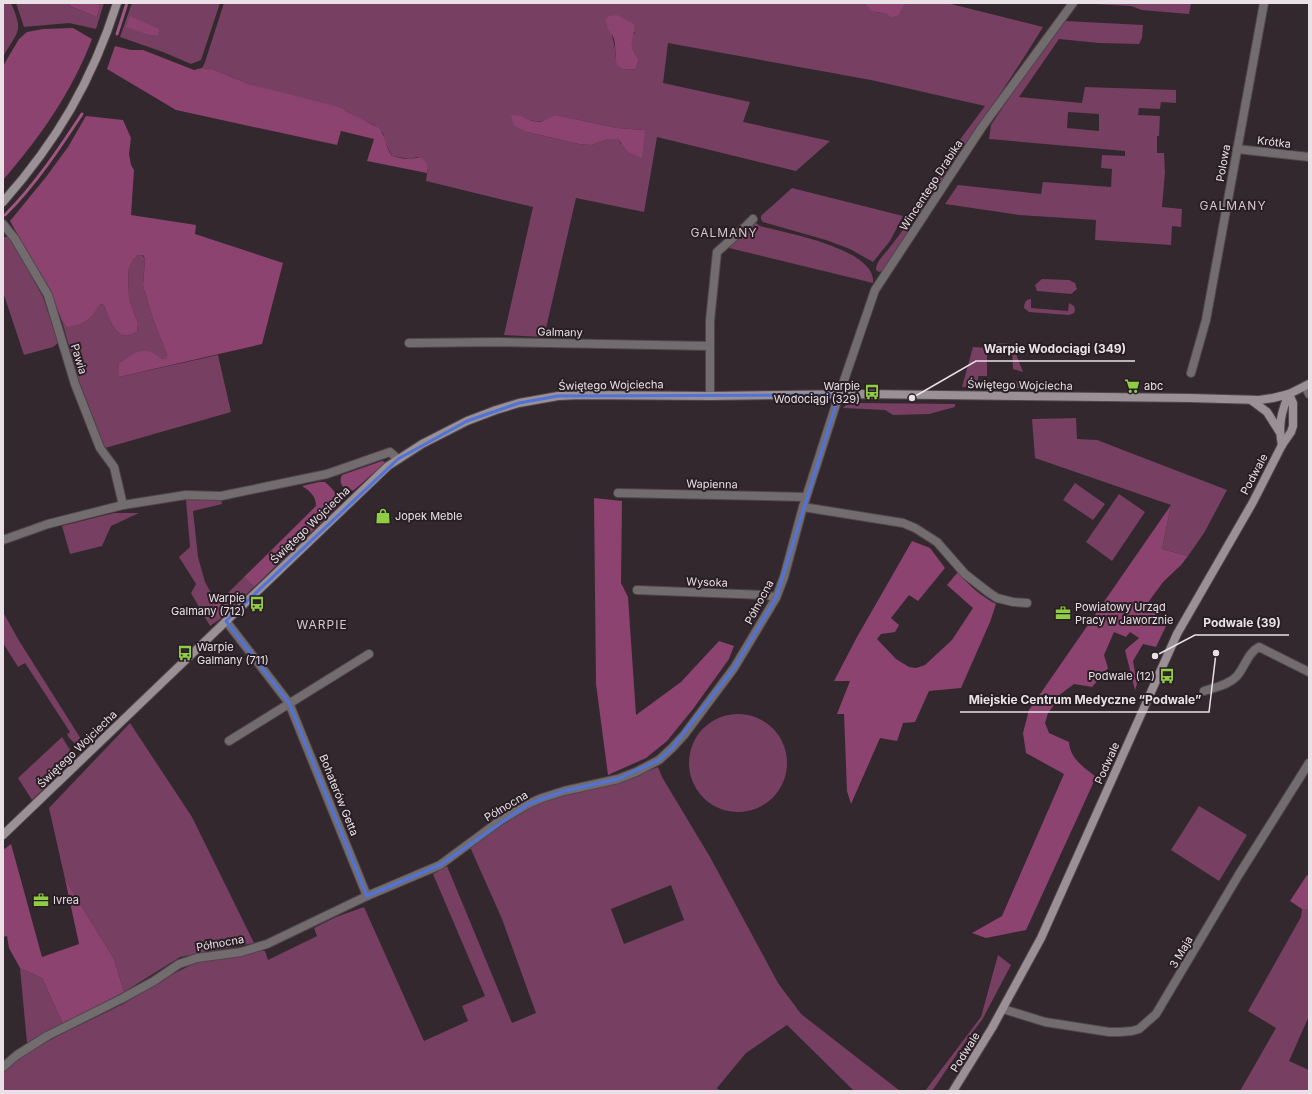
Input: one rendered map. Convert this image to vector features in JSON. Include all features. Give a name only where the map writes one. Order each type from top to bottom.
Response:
[{"type":"street","points":[[3,202],[39,159],[73,106],[89,75],[117,3]]},
{"type":"street","name":"Wincentego Drabika","points":[[839,395],[875,290],[982,127],[1073,3]]},
{"type":"street","name":"Polowa","points":[[1191,373],[1206,320],[1264,3]]},
{"type":"street","name":"Krótka","points":[[1237,149],[1309,157]]},
{"type":"street","points":[[710,396],[710,321],[717,252],[753,219]]},
{"type":"street","name":"Pawia","points":[[3,224],[14,239],[48,295],[75,384],[100,448],[114,467],[123,506]]},
{"type":"street","name":"Galmany","points":[[409,343],[499,342],[710,346]]},
{"type":"street","name":"Świętego Wojciecha","points":[[3,835],[368,484],[398,459],[422,444],[467,421],[496,410],[540,399],[581,394],[710,396],[839,395],[1158,397],[1250,400],[1267,399],[1308,388]]},
{"type":"street","points":[[1279,431],[1284,406],[1289,394]]},
{"type":"street","name":"Podwale","points":[[953,1091],[1003,1009],[1041,938],[1177,634],[1253,502],[1293,426],[1293,403],[1289,394]]},
{"type":"street","name":"Północna","points":[[3,1067],[48,1036],[154,981],[179,964],[196,958],[241,952],[267,944],[367,896],[440,865],[501,820],[528,804],[564,791],[618,779],[636,772],[659,760],[684,735],[734,668],[776,598],[784,577],[806,497],[839,395]]},
{"type":"street","points":[[1250,400],[1267,412],[1279,431],[1282,445]]},
{"type":"street","points":[[3,540],[48,524],[123,506],[186,495],[221,496],[327,474],[390,452],[398,459]]},
{"type":"street","name":"Wapienna","points":[[618,493],[806,497]]},
{"type":"street","points":[[803,507],[903,524],[915,528],[937,542],[964,574],[988,592],[998,598],[1013,602],[1027,603]]},
{"type":"street","name":"Wysoka","points":[[637,590],[767,596],[776,598]]},
{"type":"street","name":"Bohaterów Getta","points":[[226,621],[289,703],[367,896]]},
{"type":"street","points":[[1204,691],[1235,679],[1253,650],[1259,647],[1309,672]]},
{"type":"street","points":[[229,741],[369,654]]},
{"type":"street","name":"3 Maja","points":[[1003,1009],[1045,1022],[1109,1032],[1132,1031],[1145,1025],[1156,1014],[1238,876],[1309,763]]},
{"type":"highlighted area","points":[[839,395],[776,598],[734,668],[672,748],[659,760],[618,779],[564,791],[528,804],[440,865],[367,896],[289,703],[226,621],[398,459],[467,421],[519,403],[558,396]]},
{"type":"shaded area","points":[[3,3],[11,3],[17,20],[18,31],[3,57]]},
{"type":"shaded area","points":[[16,3],[69,3],[70,6],[97,17],[100,5],[94,3],[104,3],[96,29],[69,23],[24,27]]},
{"type":"shaded area","points":[[69,3],[94,3],[100,5],[97,17],[70,6]]},
{"type":"shaded area","points":[[132,3],[220,3],[201,60],[191,64],[163,52],[120,37]]},
{"type":"shaded area","points":[[224,3],[864,3],[876,12],[890,14],[901,13],[905,3],[947,3],[1043,27],[889,262],[882,271],[879,272],[876,270],[876,267],[879,261],[897,239],[939,175],[935,173],[985,106],[871,80],[668,43],[663,83],[750,102],[743,122],[830,141],[796,171],[657,137],[644,212],[576,198],[544,337],[504,335],[533,207],[426,181],[428,166],[418,157],[409,159],[392,156],[385,142],[383,133],[374,125],[346,111],[249,84],[212,69],[202,68]],"holes":[[[635,32],[631,46],[639,59],[636,69],[627,70],[620,68],[615,56],[612,35]],[[556,115],[617,128],[645,130],[621,144],[618,139],[609,139],[591,145],[579,144],[527,132],[522,116],[539,122]]]},
{"type":"shaded area","points":[[864,3],[905,3],[899,15],[891,17],[887,14],[872,11]]},
{"type":"shaded area","points":[[1076,3],[1191,3],[1189,14],[1142,10],[1131,6]]},
{"type":"shaded area","points":[[617,15],[634,24],[632,45],[635,54],[639,59],[636,69],[622,69],[616,62],[614,39],[606,23],[606,19],[609,16]]},
{"type":"shaded area","points":[[130,16],[159,29],[158,35],[150,35],[126,27]]},
{"type":"shaded area","points":[[1065,21],[1143,25],[1142,38],[1139,44],[1099,43],[1059,39],[1019,97],[1082,103],[1085,87],[1176,90],[1176,103],[1161,102],[1160,109],[1139,108],[1138,115],[1160,116],[1159,136],[1157,136],[1157,153],[1164,153],[1165,172],[1162,207],[1182,209],[1181,227],[1172,226],[1171,245],[1095,240],[1096,220],[1019,215],[945,204],[958,185],[1041,194],[1043,182],[1111,187],[1112,169],[1101,168],[1102,155],[1125,156],[1125,151],[989,139],[991,125],[1015,89]],"holes":[[[1068,112],[1099,114],[1099,131],[1067,128]]]},
{"type":"shaded area","points":[[73,28],[92,39],[84,59],[65,96],[54,113],[30,147],[3,180],[3,66],[19,39],[27,32],[43,29]]},
{"type":"shaded area","points":[[115,46],[131,50],[143,50],[194,70],[202,68],[212,69],[249,84],[338,107],[379,128],[392,156],[407,159],[418,158],[424,160],[428,166],[427,173],[367,161],[374,139],[341,131],[337,145],[176,110],[107,69]]},
{"type":"shaded area","points":[[511,115],[522,116],[532,121],[540,122],[556,115],[617,128],[645,130],[642,158],[628,152],[618,139],[609,139],[591,145],[579,144],[527,132],[514,126]]},
{"type":"shaded area","points":[[86,116],[123,120],[131,138],[129,154],[131,165],[134,170],[131,215],[196,225],[195,234],[283,263],[262,344],[119,377],[119,363],[132,354],[140,351],[148,351],[162,359],[166,358],[167,355],[153,319],[143,286],[145,259],[143,255],[138,255],[133,260],[128,271],[129,298],[138,324],[137,331],[125,336],[120,333],[115,329],[104,305],[101,304],[91,317],[79,324],[67,327],[62,321],[53,298],[10,221],[68,147]]},
{"type":"shaded area","points":[[792,188],[903,216],[890,241],[873,262],[850,249],[826,240],[763,222],[761,216]]},
{"type":"shaded area","points":[[755,222],[760,226],[828,244],[846,252],[861,261],[870,271],[873,283],[729,248],[731,243]]},
{"type":"shaded area","points":[[3,237],[8,237],[11,240],[43,297],[58,343],[53,347],[24,355],[3,292]]},
{"type":"shaded area","points":[[138,255],[142,255],[145,259],[143,286],[153,319],[167,355],[166,358],[162,359],[144,354],[135,354],[119,363],[119,377],[218,355],[231,412],[105,448],[78,378],[62,321],[67,327],[91,317],[95,309],[101,304],[104,305],[115,329],[120,333],[125,336],[137,331],[138,324],[129,298],[128,271],[133,260]]},
{"type":"shaded area","points":[[1042,279],[1069,280],[1075,283],[1077,289],[1071,294],[1037,291],[1035,285]]},
{"type":"shaded area","points":[[1029,299],[1031,299],[1031,308],[1068,311],[1069,303],[1074,306],[1075,310],[1074,313],[1069,315],[1029,312],[1024,308],[1024,306]]},
{"type":"shaded area","points":[[990,343],[1012,344],[1023,372],[1013,369],[1012,348],[989,348]]},
{"type":"shaded area","points":[[973,347],[989,348],[987,351],[987,376],[978,376],[978,381],[995,382],[996,388],[962,387]]},
{"type":"shaded area","points":[[1013,381],[1036,384],[1035,388],[1004,388],[1007,382]]},
{"type":"shaded area","points":[[848,403],[955,404],[955,407],[929,414],[893,415],[885,410],[843,408]]},
{"type":"shaded area","points":[[1076,418],[1077,439],[1097,440],[1227,490],[1204,533],[1188,556],[1162,549],[1171,505],[1035,458],[1032,419]]},
{"type":"shaded area","points":[[382,461],[385,462],[384,464],[354,490],[348,492],[342,485],[342,475]]},
{"type":"shaded area","points":[[325,482],[336,494],[337,505],[335,509],[254,587],[244,577],[316,506],[315,499],[312,494],[302,486]]},
{"type":"shaded area","points":[[1075,483],[1105,504],[1093,520],[1063,500]]},
{"type":"shaded area","points":[[1119,494],[1145,512],[1112,561],[1086,542]]},
{"type":"shaded area","points":[[594,498],[622,501],[621,583],[628,597],[636,715],[681,682],[719,641],[734,646],[729,659],[693,709],[667,741],[646,758],[608,775],[596,684]]},
{"type":"shaded area","points":[[221,499],[222,504],[193,511],[198,557],[205,582],[217,604],[211,609],[220,619],[210,626],[191,593],[196,584],[179,557],[190,547],[186,500]]},
{"type":"shaded area","points":[[1171,505],[1162,549],[1188,556],[1163,582],[1147,604],[1168,622],[1156,647],[1143,644],[1133,661],[1137,684],[1135,690],[1125,650],[1139,638],[1130,632],[1126,637],[1114,632],[1104,655],[1108,668],[1101,677],[1092,687],[1074,684],[1058,696],[1048,713],[1045,723],[1049,733],[1069,742],[1072,753],[1078,762],[1096,777],[1026,930],[986,938],[972,933],[1002,916],[1064,774],[1026,753],[1023,733],[1029,710]]},
{"type":"shaded area","points":[[114,513],[139,513],[111,526],[102,546],[70,554],[62,526]]},
{"type":"shaded area","points":[[912,541],[930,548],[945,568],[918,601],[909,595],[891,618],[899,625],[895,632],[881,634],[877,639],[896,659],[909,667],[916,668],[925,665],[952,640],[973,608],[947,585],[958,572],[966,582],[985,598],[996,604],[990,622],[961,688],[929,691],[915,722],[903,723],[897,741],[880,738],[851,804],[847,791],[844,714],[837,714],[850,681],[834,681],[857,637]]},
{"type":"shaded area","points":[[244,577],[254,587],[237,603],[228,593]]},
{"type":"shaded area","points":[[228,593],[237,603],[220,619],[211,609]]},
{"type":"shaded area","points":[[3,612],[18,639],[86,747],[84,748],[79,746],[70,739],[67,734],[70,732],[25,663],[18,667],[3,643]]},
{"type":"shaded area","points":[[738,714],[757,718],[773,728],[783,744],[787,763],[783,782],[773,798],[757,808],[738,812],[719,808],[703,798],[693,782],[689,763],[693,744],[703,728],[719,718]]},
{"type":"shaded area","points":[[130,723],[192,817],[254,943],[180,957],[124,992],[114,959],[65,879],[49,808]]},
{"type":"shaded area","points":[[62,737],[75,758],[32,800],[18,778]]},
{"type":"shaded area","points":[[658,767],[662,777],[710,857],[778,983],[801,1014],[900,1091],[854,1091],[787,1025],[746,1053],[717,1088],[720,1091],[3,1091],[3,1072],[16,1061],[59,1035],[123,1004],[150,986],[191,965],[190,963],[248,954],[259,950],[265,951],[268,960],[317,936],[314,928],[336,917],[364,907],[424,1041],[468,1021],[462,1006],[485,996],[433,874],[447,866],[512,1023],[536,1013],[502,919],[470,847],[489,832],[519,813],[547,798],[625,780]],"holes":[[[671,885],[684,920],[624,944],[611,909]]]},
{"type":"shaded area","points":[[1199,806],[1247,835],[1219,881],[1171,850]]},
{"type":"shaded area","points":[[11,844],[42,957],[79,944],[65,879],[114,959],[124,992],[63,1024],[42,978],[20,968],[9,948],[7,936],[3,937],[3,850]]},
{"type":"shaded area","points":[[1307,875],[1309,876],[1309,909],[1302,909],[1290,901]]},
{"type":"shaded area","points":[[1309,904],[1309,1016],[1289,1061],[1309,1070],[1309,1091],[1240,1091],[1276,1028],[1248,1011],[1301,917],[1302,909]]},
{"type":"shaded area","points":[[998,955],[1011,965],[982,1020],[932,1091],[925,1091],[981,1017]]},
{"type":"shaded area","points":[[20,968],[42,978],[63,1024],[27,1043]]},
{"type":"waterway","points":[[117,34],[127,3]]},
{"type":"waterway","points":[[5,215],[36,179],[82,114]]},
{"type":"place","name":"abc","points":[[1132,386]]},
{"type":"place","name":"Warpie Wodociągi (329)","points":[[872,392]]},
{"type":"place","name":"Warpie Wodociągi (349)","points":[[912,398]]},
{"type":"place","name":"Jopek Meble","points":[[383,516]]},
{"type":"place","name":"Warpie Galmany (712)","points":[[257,604]]},
{"type":"place","name":"Powiatowy Urząd Pracy w Jaworznie","points":[[1063,613]]},
{"type":"place","name":"Warpie Galmany (711)","points":[[185,653]]},
{"type":"place","name":"Miejskie Centrum Medyczne “Podwale”","points":[[1216,653]]},
{"type":"place","name":"Podwale (39)","points":[[1155,656]]},
{"type":"place","name":"Podwale (12)","points":[[1167,676]]},
{"type":"place","name":"Ivrea","points":[[41,900]]},
{"type":"district","name":"GALMANY","points":[[1233,205]]},
{"type":"district","name":"GALMANY","points":[[724,232]]},
{"type":"district","name":"WARPIE","points":[[322,624]]}]
